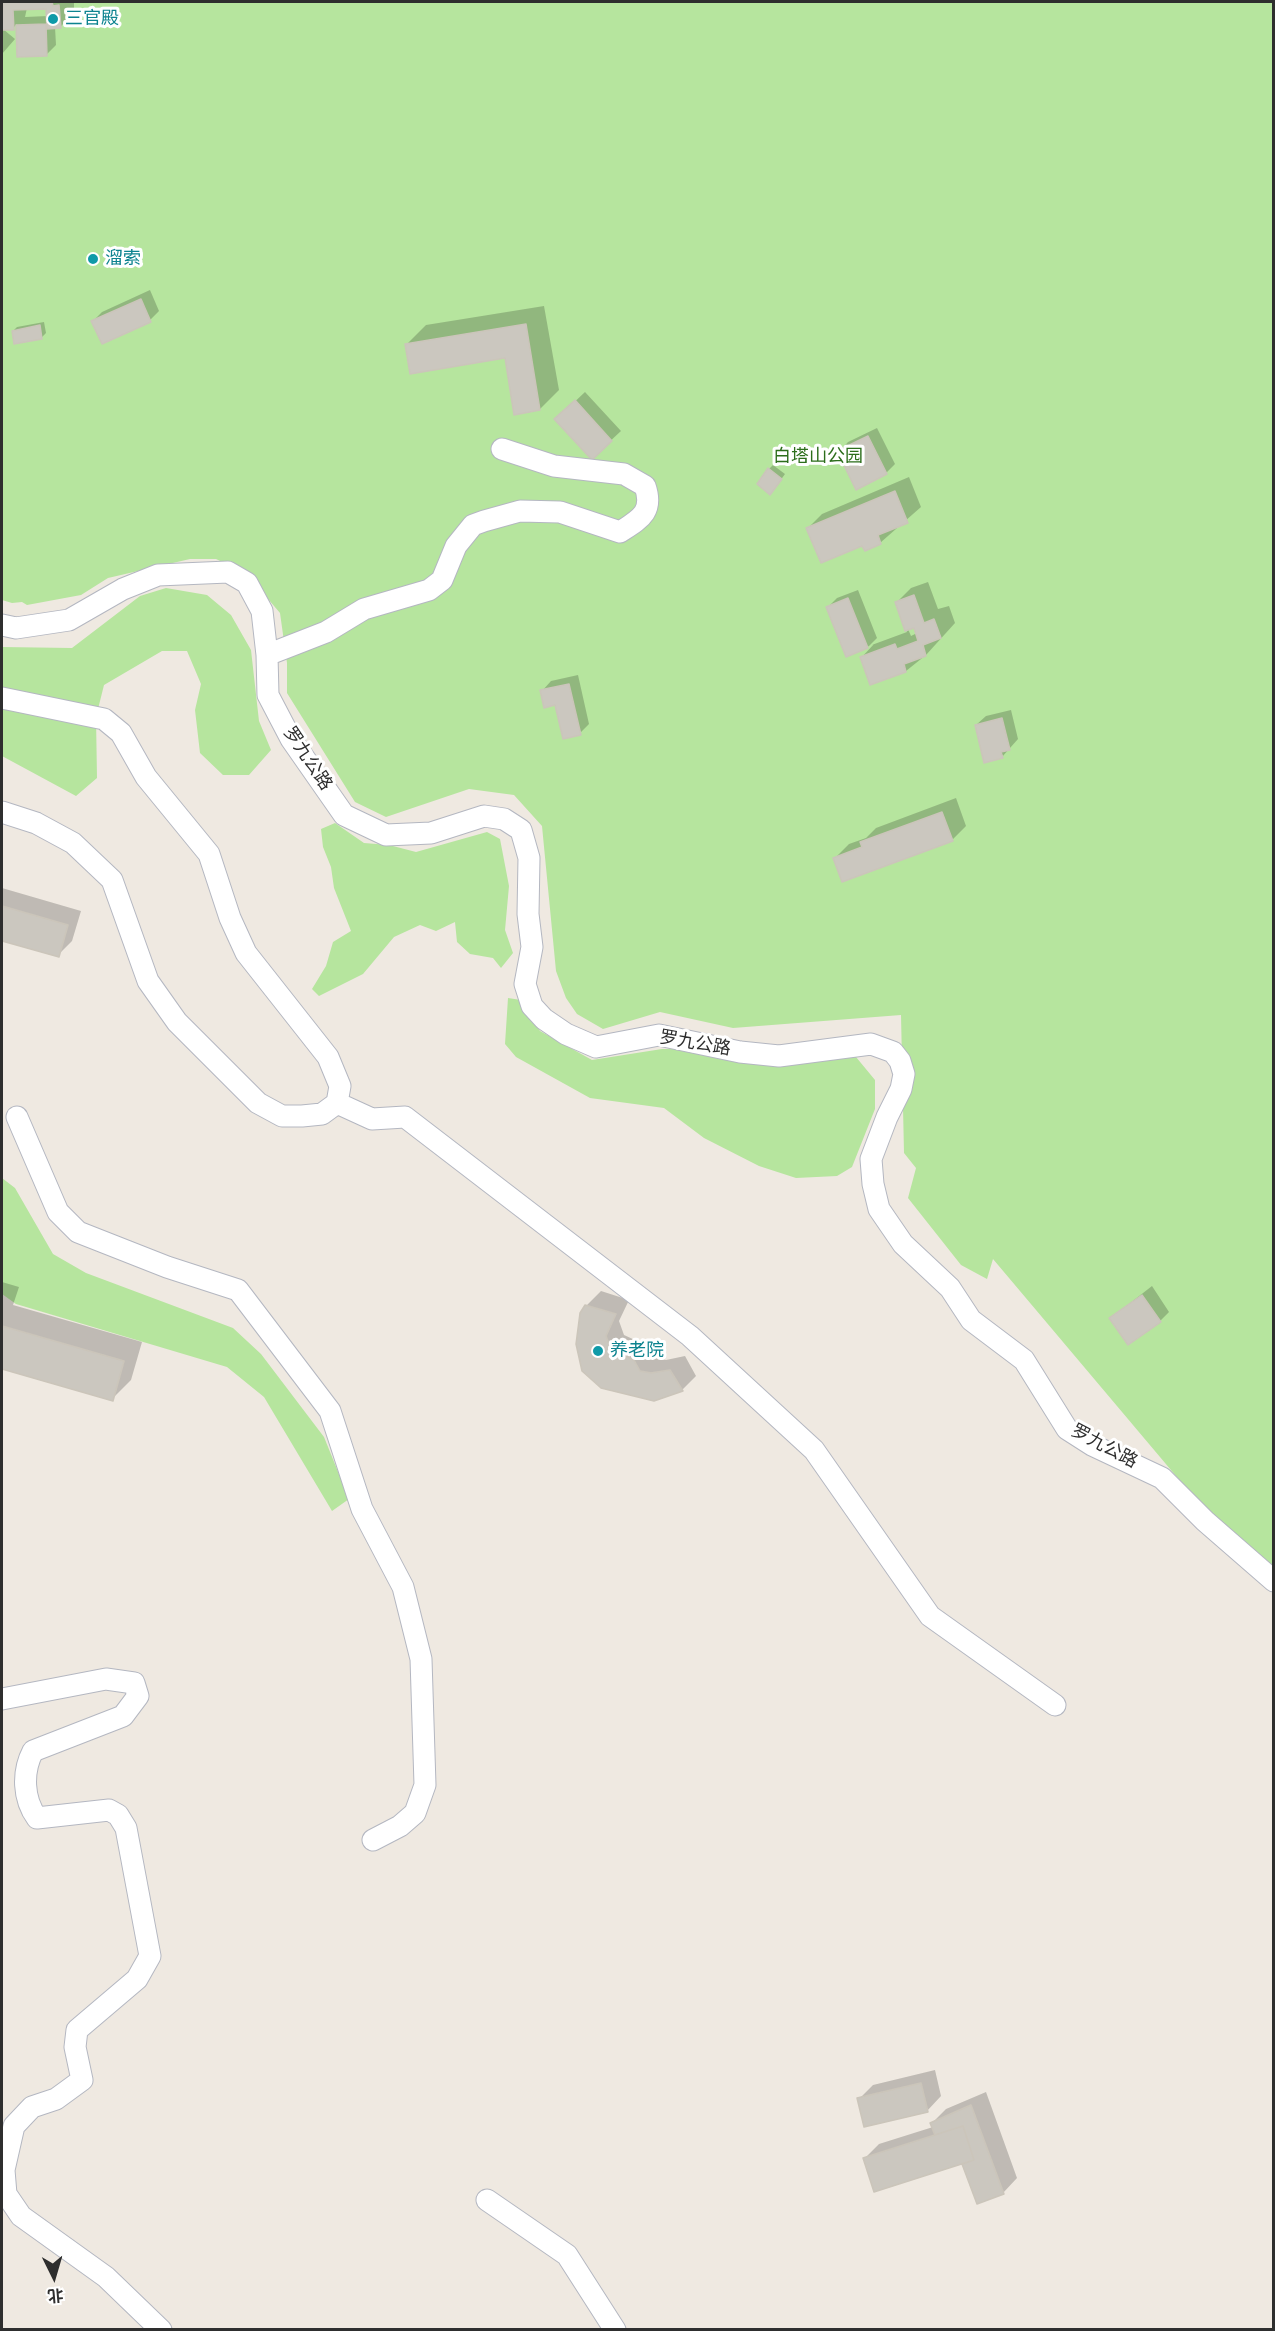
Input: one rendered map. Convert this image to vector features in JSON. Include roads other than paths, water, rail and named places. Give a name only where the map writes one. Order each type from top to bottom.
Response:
[{"type":"street","points":[[267,655],[326,632],[364,609],[429,590],[442,580],[456,546],[473,525],[520,512],[560,512],[620,532],[639,520],[646,510],[650,499],[645,486],[624,474],[554,466],[502,449]]},
{"type":"street","name":"罗九公路","points":[[2,625],[16,628],[69,620],[123,589],[158,575],[228,572],[247,583],[262,610],[267,655],[268,695],[291,739],[344,815],[386,835],[430,833],[484,816],[504,819],[520,830],[529,858],[528,914],[531,947],[525,984],[532,1006],[566,1034],[596,1047],[659,1035],[740,1052],[779,1056],[871,1044],[893,1052],[900,1061],[904,1074],[902,1089],[886,1117],[871,1159],[873,1184],[879,1209],[903,1244],[950,1288],[971,1320],[1024,1360],[1067,1429],[1092,1445],[1162,1478],[1205,1521],[1274,1581]]},
{"type":"street","points":[[2,698],[104,719],[121,733],[146,777],[209,854],[230,918],[246,953],[328,1057],[340,1086],[337,1102],[322,1114],[302,1116],[282,1116],[258,1103],[177,1022],[148,981],[112,880],[73,843],[36,823],[2,812]]},
{"type":"street","points":[[337,1102],[372,1119],[405,1117],[690,1336],[814,1450],[930,1616],[1055,1705]]},
{"type":"street","points":[[17,1117],[58,1212],[78,1232],[167,1267],[238,1290],[330,1411],[362,1509],[403,1587],[421,1659],[425,1785],[415,1813],[400,1827],[373,1840]]},
{"type":"street","points":[[2,1699],[106,1679],[134,1683],[138,1696],[123,1716],[33,1751],[26,1764],[28,1805],[37,1818],[109,1810],[118,1815],[126,1828],[150,1956],[137,1979],[77,2030],[75,2047],[82,2080],[56,2099],[32,2107],[14,2126],[4,2170],[6,2194],[21,2216],[106,2277],[160,2330]]},
{"type":"street","points":[[487,2200],[567,2255],[615,2330]]},
{"type":"place","name":"三官殿","points":[[53,19]]},
{"type":"place","name":"溜索","points":[[93,259]]},
{"type":"place","name":"养老院","points":[[598,1351]]},
{"type":"park label","name":"白塔山公园","points":[[818,457]]}]
